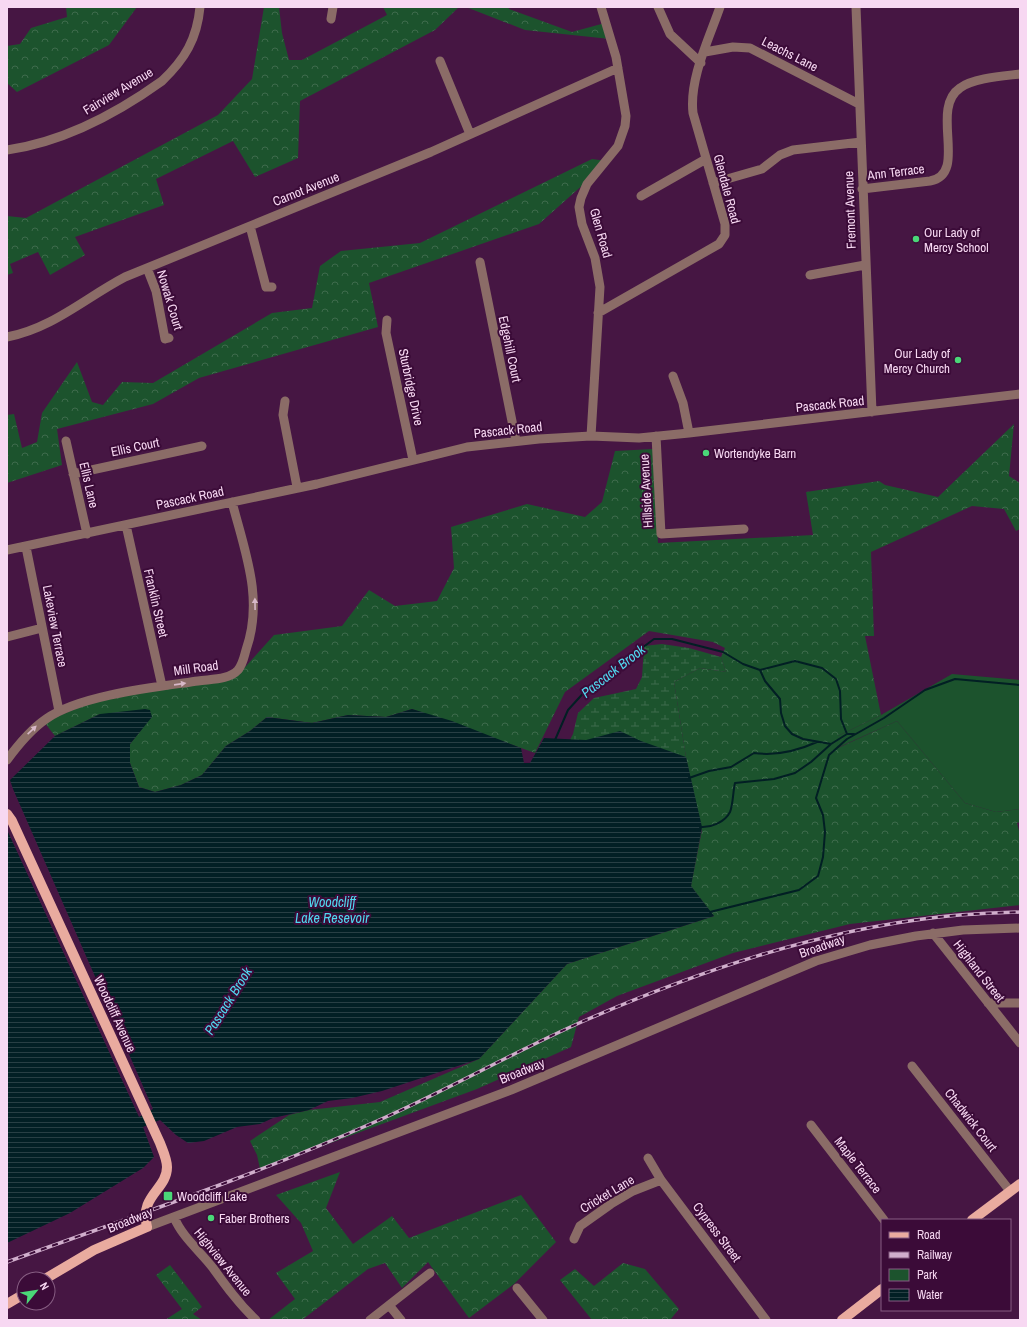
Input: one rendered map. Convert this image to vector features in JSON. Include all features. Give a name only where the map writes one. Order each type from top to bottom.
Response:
[{"type":"main road","name":"Woodcliff Avenue","points":[[7,814],[12,821],[164,1153],[167,1166],[166,1174],[146,1206],[144,1212],[146,1227]]},
{"type":"main road","points":[[973,1219],[1020,1184]]},
{"type":"main road","name":"Broadway","points":[[56,1272],[94,1250],[146,1227]]},
{"type":"main road","points":[[842,1320],[881,1290]]},
{"type":"main road","points":[[7,1304],[16,1299]]},
{"type":"street","name":"Fairview Avenue","points":[[7,150],[41,143],[81,129],[162,81],[176,66],[189,48],[198,27],[200,7]]},
{"type":"street","points":[[331,20],[333,7]]},
{"type":"street","name":"Glen Road","points":[[591,436],[598,313],[598,275],[591,245],[582,224],[579,207],[587,184],[614,152],[626,126],[626,105],[618,68],[601,7]]},
{"type":"street","points":[[658,7],[670,34],[701,63]]},
{"type":"street","name":"Glendale Road","points":[[598,313],[719,244],[725,235],[725,224],[691,103],[693,86],[720,7]]},
{"type":"street","name":"Fremont Avenue","points":[[856,7],[860,142],[872,412]]},
{"type":"street","name":"Leachs Lane","points":[[705,52],[733,47],[750,48],[859,104]]},
{"type":"street","points":[[440,61],[470,134]]},
{"type":"street","name":"Carnot Avenue","points":[[7,337],[38,328],[54,321],[108,286],[147,268],[470,134],[618,68]]},
{"type":"street","name":"Ann Terrace","points":[[862,189],[930,182],[940,178],[944,174],[948,164],[947,110],[951,97],[955,91],[967,84],[1020,74]]},
{"type":"street","points":[[713,184],[762,169],[780,155],[793,150],[860,142]]},
{"type":"street","points":[[641,196],[706,159]]},
{"type":"street","points":[[250,226],[266,287],[272,287]]},
{"type":"street","name":"Edgehill Court","points":[[480,262],[516,441]]},
{"type":"street","points":[[810,275],[865,265]]},
{"type":"street","name":"Nowak Court","points":[[147,268],[156,291],[165,339],[169,338]]},
{"type":"street","name":"Sturbridge Drive","points":[[387,320],[386,333],[413,460]]},
{"type":"street","points":[[673,376],[683,403],[689,433]]},
{"type":"street","name":"Pascack Road","points":[[7,550],[232,502],[467,447],[516,441],[591,436],[639,438],[1020,394]]},
{"type":"street","points":[[285,401],[283,416],[297,487]]},
{"type":"street","name":"Hillside Avenue","points":[[656,436],[661,534],[744,529]]},
{"type":"street","name":"Ellis Lane","points":[[66,441],[87,534]]},
{"type":"street","name":"Ellis Court","points":[[73,474],[202,446]]},
{"type":"street","name":"Mill Road","points":[[7,760],[35,727],[59,711],[87,701],[162,686],[227,676],[238,670],[241,666],[254,624],[254,594],[232,502]]},
{"type":"street","name":"Franklin Street","points":[[126,525],[162,686]]},
{"type":"street","name":"Lakeview Terrace","points":[[26,547],[59,711]]},
{"type":"street","points":[[7,637],[42,628]]},
{"type":"street","name":"Broadway","points":[[146,1227],[512,1090],[816,961],[870,945],[933,933],[1020,928]]},
{"type":"street","name":"Highland Street","points":[[933,933],[1020,1043]]},
{"type":"street","points":[[988,1003],[1020,1003]]},
{"type":"street","name":"Chadwick Court","points":[[912,1066],[1010,1191]]},
{"type":"street","name":"Maple Terrace","points":[[811,1125],[883,1219]]},
{"type":"street","name":"Cypress Street","points":[[648,1158],[661,1180],[766,1320]]},
{"type":"street","name":"Cricket Lane","points":[[574,1239],[580,1226],[611,1204],[633,1191],[661,1180]]},
{"type":"street","name":"Highview Avenue","points":[[174,1217],[178,1227],[235,1298],[256,1320]]},
{"type":"street","points":[[370,1320],[430,1273]]},
{"type":"street","points":[[517,1288],[544,1320]]},
{"type":"street","points":[[389,1305],[401,1320]]},
{"type":"green space","points":[[66,7],[137,7],[109,45],[17,92],[7,83],[7,46],[20,44],[31,28],[67,17]]},
{"type":"green space","points":[[264,7],[279,7],[282,33],[289,60],[302,60],[387,15],[383,7],[459,7],[435,30],[300,101],[298,158],[255,177],[233,141],[156,179],[164,205],[75,237],[85,255],[50,275],[38,252],[10,264],[13,273],[7,275],[7,216],[26,218],[218,115],[252,79]]},
{"type":"green space","points":[[466,7],[508,7],[509,9],[572,32],[605,23],[610,39],[525,30]]},
{"type":"green space","points":[[592,159],[607,161],[595,174],[539,224],[369,283],[378,327],[199,378],[153,404],[57,429],[62,465],[7,483],[7,415],[14,414],[22,448],[37,442],[42,413],[77,362],[92,402],[103,405],[122,382],[153,383],[272,313],[312,308],[320,266],[341,251],[420,243]]},
{"type":"green space","points":[[1014,424],[1009,476],[1020,483],[1020,529],[1016,531],[1004,509],[972,506],[871,552],[874,636],[865,636],[881,715],[838,736],[838,748],[897,721],[965,803],[996,812],[1020,809],[1020,822],[1017,823],[1020,835],[1020,905],[850,924],[733,953],[617,996],[579,1017],[571,1047],[477,1089],[260,1169],[257,1155],[250,1141],[289,1115],[309,1110],[380,1102],[479,1059],[567,964],[714,916],[691,886],[702,830],[686,757],[674,682],[700,668],[726,672],[721,657],[725,648],[713,642],[649,631],[565,692],[535,753],[412,709],[386,717],[348,715],[312,723],[267,717],[250,731],[226,746],[202,775],[181,785],[155,792],[139,787],[130,763],[130,744],[142,729],[100,714],[55,736],[44,722],[92,702],[238,675],[274,635],[342,626],[369,590],[395,606],[437,601],[454,568],[451,527],[527,504],[585,517],[602,502],[615,451],[653,449],[658,543],[813,535],[806,492],[879,481],[885,485],[938,497]]},
{"type":"green space","points":[[662,644],[689,648],[721,657],[726,672],[700,668],[674,682],[686,757],[702,827],[691,886],[714,916],[555,769],[573,734],[578,713],[594,698],[636,689],[642,677],[644,646]]},
{"type":"green space","points":[[952,674],[1020,680],[1020,809],[996,812],[965,803],[897,721],[837,748],[838,736],[881,715]]},
{"type":"green space","points":[[340,1172],[326,1208],[353,1244],[392,1216],[409,1238],[521,1195],[556,1242],[514,1284],[469,1318],[428,1262],[402,1288],[385,1263],[368,1269],[302,1320],[268,1320],[295,1299],[276,1273],[313,1251],[301,1223],[276,1195]]},
{"type":"green space","points":[[623,1263],[645,1269],[679,1309],[670,1320],[592,1320],[560,1280],[575,1269],[594,1286]]},
{"type":"green space","points":[[170,1265],[202,1307],[193,1314],[202,1320],[165,1320],[182,1309],[156,1275]]},
{"type":"water","name":"Woodcliff Lake Resevoir","points":[[145,709],[150,710],[152,717],[130,744],[130,763],[139,787],[155,792],[181,785],[202,775],[226,746],[250,731],[267,717],[312,723],[348,715],[386,717],[412,709],[452,721],[521,748],[524,763],[530,763],[544,738],[586,740],[620,731],[641,741],[686,757],[702,827],[691,886],[714,916],[567,964],[479,1059],[382,1091],[352,1098],[328,1101],[309,1110],[273,1118],[260,1124],[237,1127],[204,1141],[188,1143],[176,1135],[160,1120],[143,1127],[154,1157],[143,1168],[70,1213],[7,1243],[8,832],[139,1117],[153,1109],[10,780],[55,736],[100,714]]},
{"type":"waterway","name":"Pascack Brook","points":[[555,740],[568,710],[588,688],[654,639],[672,639],[723,652],[743,664],[760,670],[795,661],[822,668],[836,679],[840,691],[841,719],[847,734],[854,734]]},
{"type":"waterway","points":[[760,670],[765,681],[780,699],[781,713],[785,726],[792,734],[803,739],[831,744]]},
{"type":"waterway","name":"Pascack Brook","points":[[710,912],[799,890],[818,876],[823,857],[825,832],[823,815],[816,798],[829,755],[847,739],[884,718],[925,690],[955,679],[1020,685]]},
{"type":"waterway","points":[[700,827],[717,824],[728,816],[732,806],[735,783],[774,779],[795,773],[811,762],[831,744],[847,734]]},
{"type":"waterway","points":[[689,778],[709,771],[731,767],[754,753],[770,754],[786,752],[817,742]]},
{"type":"railway","points":[[7,1262],[193,1195],[331,1141],[403,1109],[533,1044],[586,1020],[672,985],[715,970],[759,955],[803,943],[893,923],[949,916],[1020,912]]},
{"type":"place","name":"Our Lady of Mercy School","points":[[916,239]]},
{"type":"place","name":"Our Lady of Mercy Church","points":[[958,360]]},
{"type":"place","name":"Wortendyke Barn","points":[[706,453]]},
{"type":"place","name":"Woodcliff Lake","points":[[168,1196]]},
{"type":"place","name":"Faber Brothers","points":[[211,1218]]}]
